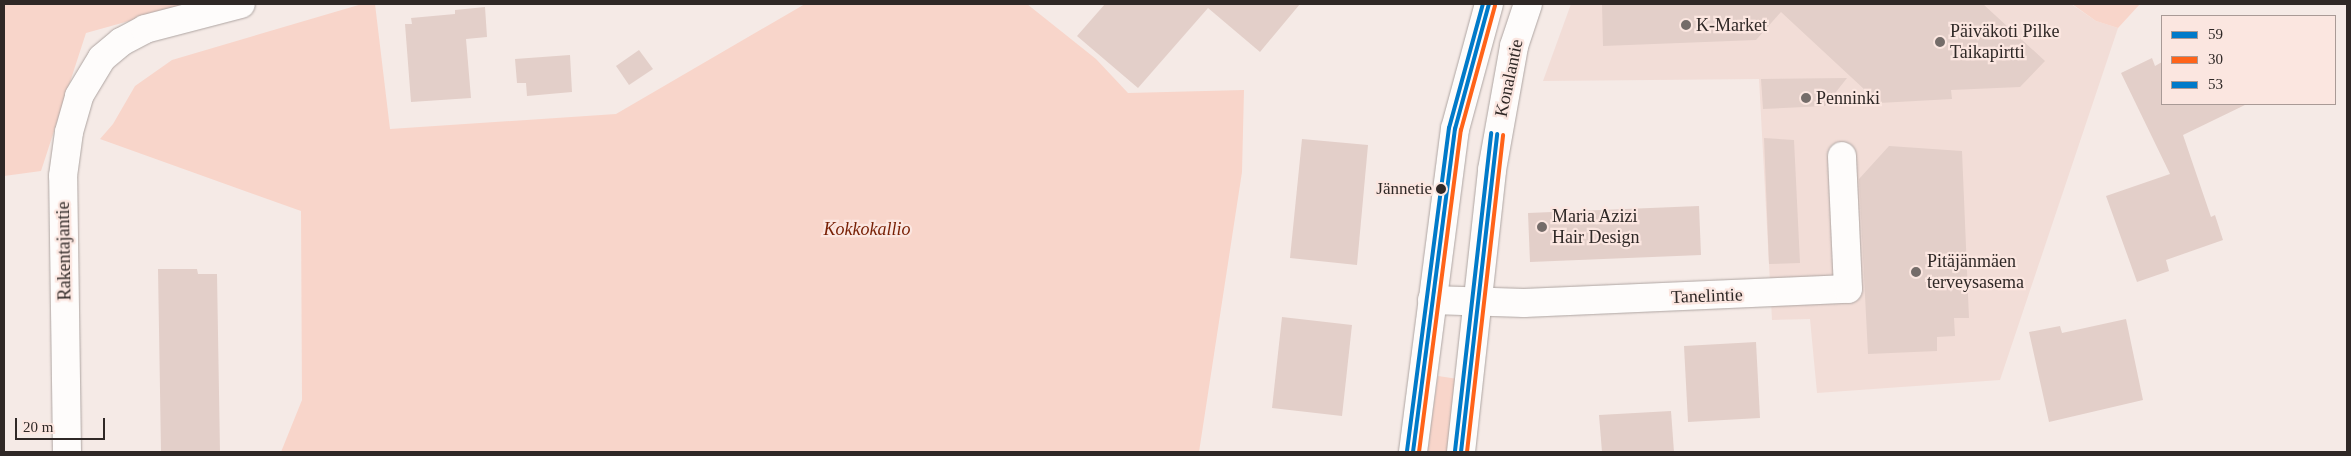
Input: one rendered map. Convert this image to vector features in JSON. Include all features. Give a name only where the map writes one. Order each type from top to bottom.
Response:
[{"type":"street","name":"Rakentajantie","points":[[67,452],[63,176],[69,132],[79,96],[102,58],[121,42],[146,29],[241,4]]},
{"type":"street","points":[[1413,452],[1456,128],[1488,4]]},
{"type":"street","name":"Konalantie","points":[[1461,452],[1501,110],[1514,46],[1528,4]]},
{"type":"street","name":"Tanelintie","points":[[1432,300],[1478,304],[1730,296],[1848,289],[1842,156]]},
{"type":"shaded area","points":[[1571,4],[2071,4],[2096,21],[2118,28],[2000,380],[1817,393],[1810,319],[1772,320],[1759,79],[1543,81]]},
{"type":"green space","points":[[4,4],[190,4],[86,33],[41,171],[4,176]]},
{"type":"green space","name":"Kokkokallio","points":[[362,4],[375,4],[390,129],[616,114],[805,4],[1027,4],[1096,59],[1128,93],[1244,90],[1242,172],[1199,452],[281,452],[302,400],[301,211],[100,139],[113,124],[135,86],[172,60]]},
{"type":"green space","points":[[2072,4],[2140,4],[2118,28],[2096,21]]},
{"type":"green space","points":[[1438,376],[1458,379],[1448,452],[1427,452]]},
{"type":"building","points":[[1105,4],[1300,4],[1260,52],[1208,8],[1138,88],[1077,36]]},
{"type":"building","points":[[1602,4],[1983,4],[2045,61],[2020,87],[1951,90],[1952,99],[1879,103],[1781,12],[1756,40],[1603,46]]},
{"type":"building","points":[[485,7],[487,37],[466,39],[471,98],[411,102],[405,24],[412,24],[411,18],[455,14],[455,10]]},
{"type":"building","points":[[639,50],[653,69],[629,85],[616,66]]},
{"type":"building","points":[[570,55],[572,92],[527,96],[526,83],[517,83],[515,59]]},
{"type":"building","points":[[2152,58],[2155,66],[2161,63],[2161,105],[2245,105],[2183,135],[2211,217],[2215,215],[2223,240],[2166,260],[2169,271],[2137,282],[2106,196],[2170,174],[2121,73]]},
{"type":"building","points":[[1847,78],[1825,106],[1763,109],[1761,79]]},
{"type":"building","points":[[1764,138],[1794,140],[1800,263],[1769,264]]},
{"type":"building","points":[[1302,139],[1368,145],[1357,265],[1290,258]]},
{"type":"building","name":"Pitäjänmäen terveysasema","points":[[1889,146],[1962,151],[1969,318],[1954,318],[1955,336],[1937,337],[1937,351],[1868,354],[1859,179]]},
{"type":"building","points":[[1699,206],[1701,255],[1530,262],[1528,213]]},
{"type":"building","points":[[158,269],[197,269],[198,274],[217,274],[220,452],[161,452]]},
{"type":"building","points":[[1282,317],[1352,325],[1342,416],[1272,408]]},
{"type":"building","points":[[2126,319],[2143,400],[2049,422],[2029,332],[2060,326],[2062,333]]},
{"type":"building","points":[[1756,342],[1760,418],[1688,422],[1684,346]]},
{"type":"building","points":[[1671,411],[1674,452],[1602,452],[1599,415]]},
{"type":"transit line","name":"53","points":[[1407,451],[1449,128],[1483,4]]},
{"type":"transit line","name":"59","points":[[1413,452],[1455,129],[1489,4]]},
{"type":"transit line","name":"30","points":[[1419,452],[1461,130],[1495,6]]},
{"type":"transit line","name":"53","points":[[1455,451],[1491,133]]},
{"type":"transit line","name":"59","points":[[1461,452],[1497,134]]},
{"type":"transit line","name":"30","points":[[1467,452],[1503,135]]},
{"type":"place","name":"K-Market","points":[[1686,25]]},
{"type":"place","name":"Päiväkoti Pilke Taikapirtti","points":[[1940,42]]},
{"type":"place","name":"Penninki","points":[[1806,98]]},
{"type":"place","name":"Jännetie","points":[[1441,189]]},
{"type":"place","name":"Maria Azizi Hair Design","points":[[1542,227]]},
{"type":"place","name":"Pitäjänmäen terveysasema","points":[[1916,272]]}]
